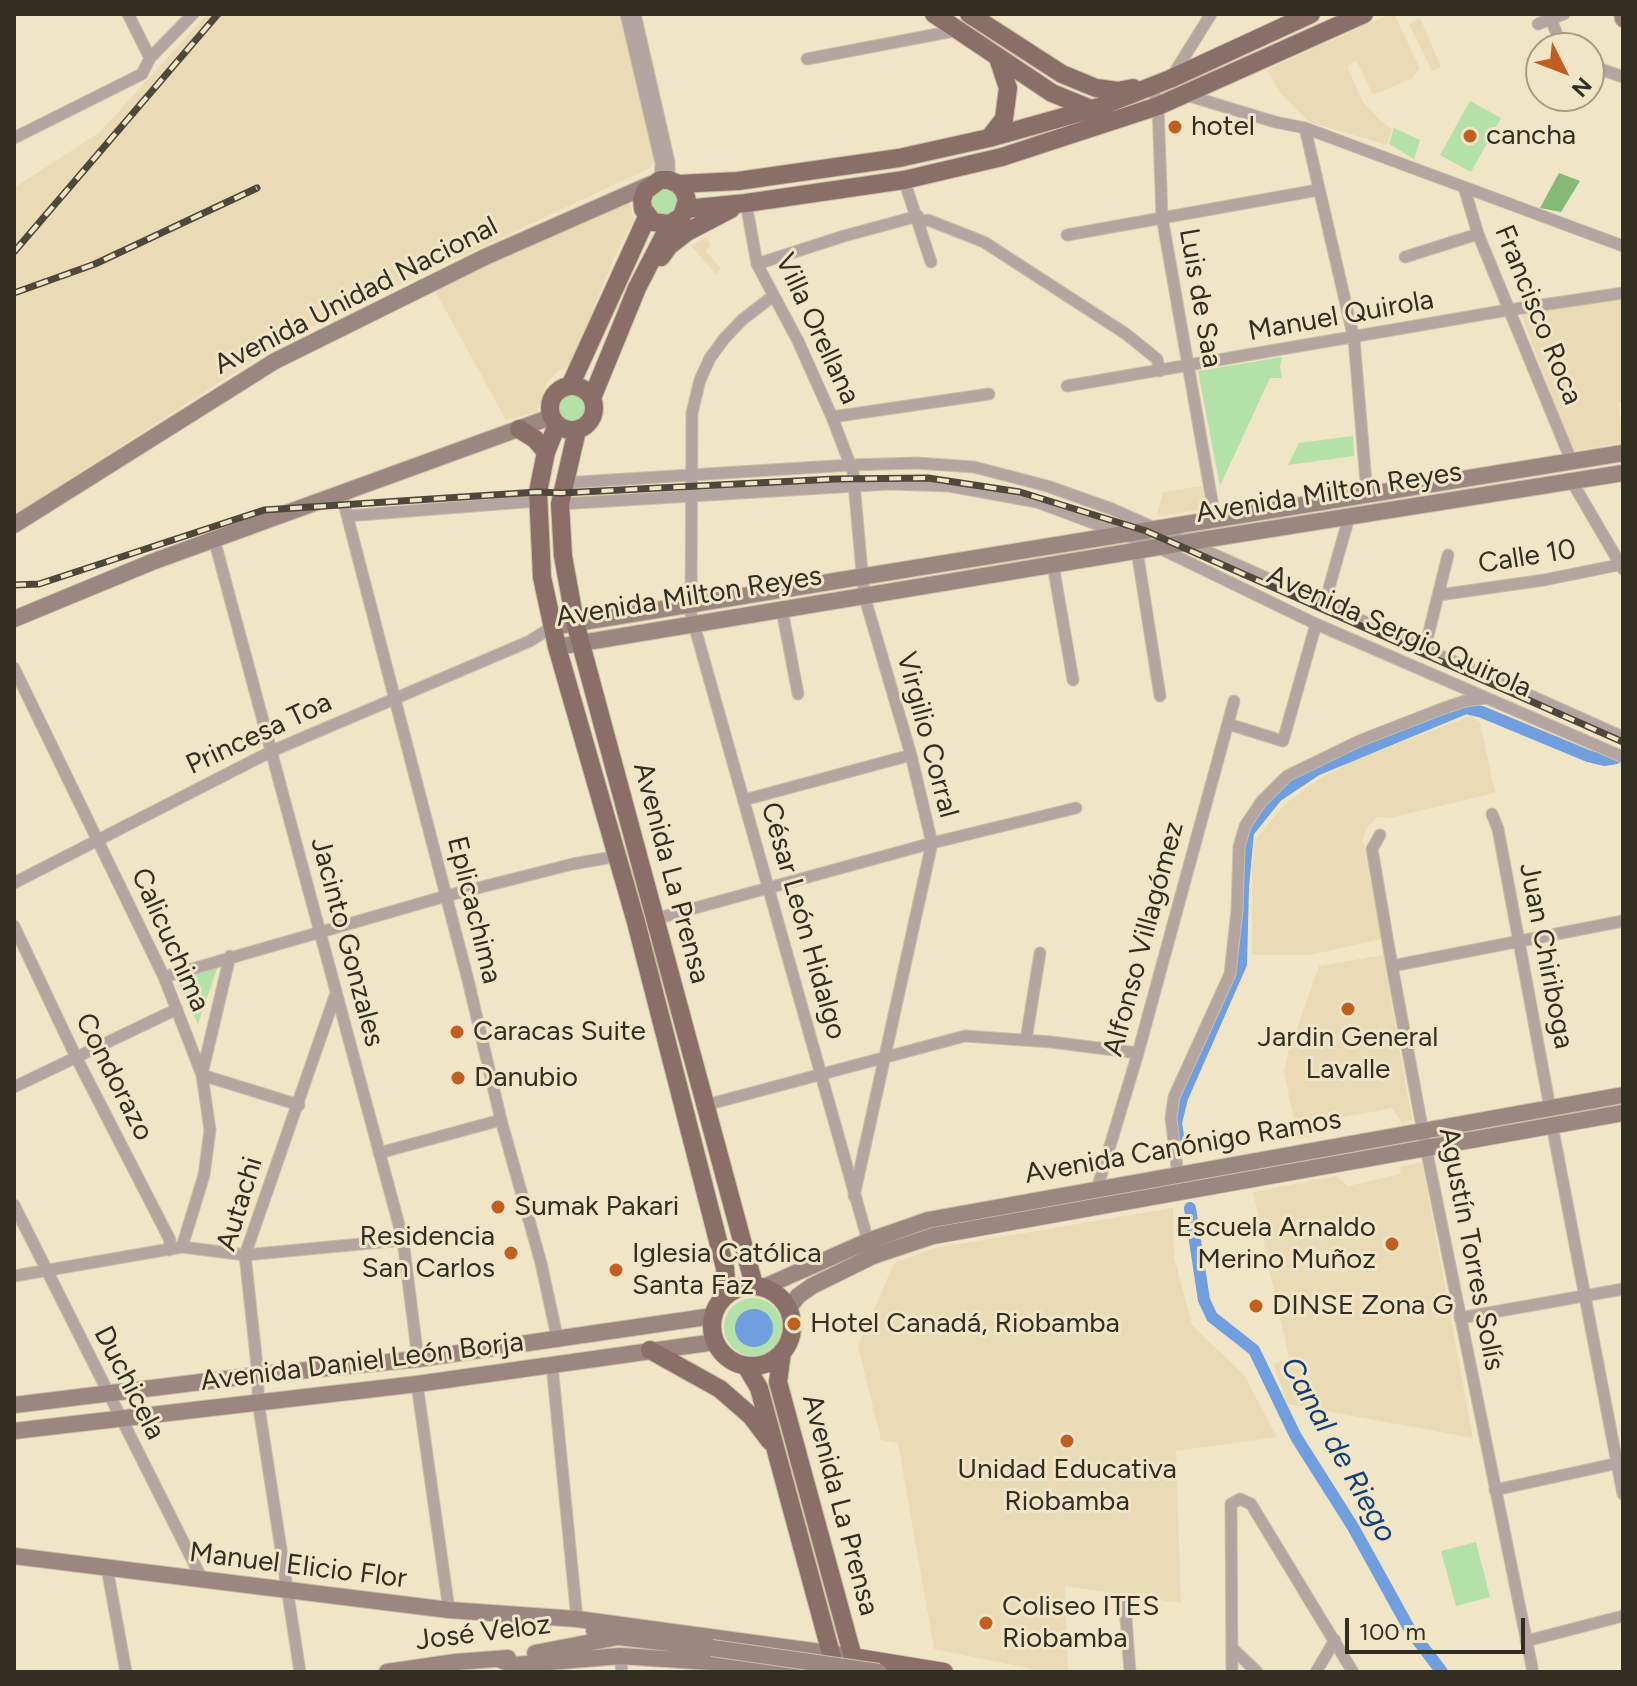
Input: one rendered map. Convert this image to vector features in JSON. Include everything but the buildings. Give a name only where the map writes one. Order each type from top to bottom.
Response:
[{"type":"main road","points":[[934,14],[964,22],[1062,74],[1096,88],[1118,91],[1152,85]]},
{"type":"main road","points":[[670,224],[653,222],[647,217],[642,200],[645,191],[664,182],[738,181],[843,167],[989,138],[1092,109],[1170,79],[1311,14]]},
{"type":"main road","points":[[686,209],[904,180],[1002,157],[1186,95],[1364,14]]},
{"type":"main road","points":[[964,22],[998,58],[1052,93],[1116,121]]},
{"type":"main road","points":[[989,138],[1004,119],[1008,88],[998,58]]},
{"type":"main road","points":[[592,398],[579,387],[570,386],[555,393],[549,409],[554,421],[563,429],[577,430],[592,417],[592,398],[637,288],[670,224],[686,209],[684,191],[664,182]]},
{"type":"main road","points":[[637,288],[669,246],[714,216],[746,203]]},
{"type":"main road","points":[[570,386],[647,217]]},
{"type":"main road","name":"Avenida La Prensa","points":[[554,421],[537,501],[542,577],[557,647],[618,856],[725,1268],[727,1294]]},
{"type":"main road","points":[[519,429],[535,439],[546,452]]},
{"type":"main road","name":"Avenida La Prensa","points":[[577,430],[560,504],[563,556],[579,643],[759,1286]]},
{"type":"main road","points":[[759,1286],[783,1299],[792,1331],[782,1352],[765,1364],[746,1366],[733,1362],[722,1353],[712,1330],[713,1316],[727,1294],[740,1287],[759,1286]]},
{"type":"main road","points":[[650,1350],[720,1389],[751,1416],[776,1449]]},
{"type":"main road","name":"Avenida La Prensa","points":[[782,1352],[778,1382],[855,1665]]},
{"type":"main road","name":"Avenida La Prensa","points":[[746,1366],[759,1388],[836,1672]]},
{"type":"main road","points":[[855,1665],[944,1672]]},
{"type":"street","points":[[128,14],[150,58]]},
{"type":"street","points":[[15,136],[142,74],[150,58],[193,14]]},
{"type":"street","points":[[626,14],[664,182]]},
{"type":"street","points":[[635,14],[669,162],[664,182]]},
{"type":"street","points":[[1170,79],[1211,14]]},
{"type":"street","points":[[1538,24],[1564,14]]},
{"type":"street","points":[[1551,19],[1556,32]]},
{"type":"street","points":[[807,59],[964,22]]},
{"type":"street","name":"Luis de Saa","points":[[1152,85],[1158,106],[1162,217],[1215,518]]},
{"type":"street","points":[[1186,95],[1305,128],[1623,246]]},
{"type":"street","points":[[1305,128],[1354,339],[1367,494]]},
{"type":"street","points":[[904,180],[931,262]]},
{"type":"street","name":"Avenida Unidad Nacional","points":[[14,525],[275,361],[485,257],[664,182]]},
{"type":"street","name":"Francisco Roca","points":[[1464,187],[1478,234],[1571,460]]},
{"type":"street","points":[[1067,235],[1318,190]]},
{"type":"street","name":"Villa Orellana","points":[[746,203],[757,264],[798,341],[851,468]]},
{"type":"street","points":[[757,264],[844,236],[919,219],[928,220],[984,242],[1126,334],[1157,359],[1160,371]]},
{"type":"street","points":[[1405,257],[1478,234]]},
{"type":"street","name":"Manuel Quirola","points":[[1067,386],[1623,293]]},
{"type":"street","name":"César León Hidalgo","points":[[773,296],[742,320],[710,358],[700,380],[692,413],[692,614],[868,1241]]},
{"type":"street","points":[[832,417],[989,394]]},
{"type":"street","points":[[14,619],[341,492],[519,429],[554,421]]},
{"type":"street","name":"Avenida Milton Reyes","points":[[530,641],[557,647],[861,575],[1623,453]]},
{"type":"street","name":"Avenida Sergio Quirola","points":[[563,483],[917,463],[974,467],[1047,486],[1112,509],[1623,737]]},
{"type":"street","name":"Virgilio Corral","points":[[851,468],[864,595],[911,755],[932,843],[854,1196]]},
{"type":"street","name":"Avenida Milton Reyes","points":[[530,641],[552,627],[575,622],[782,610],[1623,473]]},
{"type":"street","points":[[1571,480],[1622,566]]},
{"type":"street","name":"Avenida Sergio Quirola","points":[[560,504],[889,484],[949,486],[1037,502],[1157,547],[1316,624],[1623,757]]},
{"type":"street","name":"Eplicachima","points":[[341,492],[501,1120],[541,1263],[558,1341]]},
{"type":"street","points":[[347,516],[537,501]]},
{"type":"street","points":[[1325,602],[1349,517]]},
{"type":"street","name":"Jacinto Gonzales","points":[[214,539],[403,1240],[418,1359]]},
{"type":"street","points":[[1137,551],[1160,696]]},
{"type":"street","points":[[1425,648],[1448,555]]},
{"type":"street","points":[[1053,565],[1073,680]]},
{"type":"street","name":"Calle 10","points":[[1439,595],[1622,566]]},
{"type":"street","points":[[782,610],[798,694]]},
{"type":"street","points":[[1228,724],[1283,741],[1316,624]]},
{"type":"street","name":"Princesa Toa","points":[[14,883],[272,751],[530,641]]},
{"type":"street","name":"Calicuchima","points":[[14,668],[164,977],[202,1075],[210,1130],[204,1175],[182,1247]]},
{"type":"street","points":[[1178,1175],[1171,1118],[1174,1097],[1230,974],[1237,910],[1239,847],[1245,826],[1261,802],[1287,776],[1387,730],[1465,701],[1488,698]]},
{"type":"street","name":"Alfonso Villagómez","points":[[1097,1189],[1138,1053],[1234,701]]},
{"type":"street","points":[[744,800],[911,755]]},
{"type":"street","points":[[655,919],[770,890],[932,843],[1076,808]]},
{"type":"street","name":"Juan Chiriboga","points":[[1492,814],[1498,829],[1623,1494]]},
{"type":"street","name":"Agustín Torres Solís","points":[[1380,835],[1372,849],[1392,966],[1533,1672]]},
{"type":"street","points":[[164,977],[446,896],[573,864],[618,856]]},
{"type":"street","points":[[1392,966],[1623,921]]},
{"type":"street","name":"Condorazo","points":[[14,926],[76,1057],[170,1240],[169,1250]]},
{"type":"street","points":[[1026,1040],[1040,953]]},
{"type":"street","points":[[230,956],[202,1075],[299,1105]]},
{"type":"street","name":"Autachi","points":[[300,1672],[258,1401],[245,1255],[335,996]]},
{"type":"street","points":[[14,1087],[177,1009]]},
{"type":"street","points":[[706,1105],[965,1036],[1138,1053]]},
{"type":"street","name":"Avenida Canónigo Ramos","points":[[788,1309],[798,1296],[812,1286],[873,1256],[933,1236],[1426,1148],[1623,1095]]},
{"type":"street","name":"Avenida Canónigo Ramos","points":[[759,1286],[928,1220],[1423,1130],[1551,1116],[1623,1113]]},
{"type":"street","points":[[379,1153],[501,1120]]},
{"type":"street","name":"Duchicela","points":[[14,1205],[203,1581]]},
{"type":"street","points":[[14,1276],[182,1247],[245,1255],[403,1240]]},
{"type":"street","points":[[1460,1318],[1623,1289]]},
{"type":"street","name":"Avenida Daniel León Borja","points":[[14,1405],[418,1359],[713,1316]]},
{"type":"street","name":"Avenida Daniel León Borja","points":[[14,1431],[417,1384],[715,1342]]},
{"type":"street","points":[[552,1365],[577,1619]]},
{"type":"street","points":[[417,1384],[449,1610]]},
{"type":"street","points":[[1495,1490],[1619,1463]]},
{"type":"street","points":[[1232,1672],[1231,1504],[1240,1499],[1251,1504],[1353,1672]]},
{"type":"street","name":"Manuel Elicio Flor","points":[[14,1556],[449,1610],[577,1619],[832,1653],[855,1665]]},
{"type":"street","points":[[107,1568],[126,1672]]},
{"type":"street","points":[[1125,1605],[1130,1672]]},
{"type":"street","points":[[478,1610],[588,1628],[619,1637],[879,1672]]},
{"type":"street","points":[[1526,1641],[1623,1616]]},
{"type":"street","name":"José Veloz","points":[[387,1672],[456,1667],[619,1637]]},
{"type":"street","points":[[1316,1672],[1335,1640]]},
{"type":"street","points":[[1232,1648],[1257,1672]]},
{"type":"street","points":[[498,1659],[514,1665],[621,1664],[796,1672]]},
{"type":"shaded area","points":[[207,14],[624,14],[656,157],[650,168],[291,336],[14,515],[14,188],[100,132]]},
{"type":"shaded area","points":[[1394,14],[1420,68],[1412,78],[1373,95],[1356,60],[1347,66],[1363,102],[1392,129],[1387,145],[1309,122],[1281,94],[1267,70]]},
{"type":"shaded area","points":[[1420,18],[1441,67],[1432,71],[1409,24]]},
{"type":"shaded area","points":[[629,199],[634,220],[616,253],[571,364],[547,382],[537,412],[506,420],[434,289]]},
{"type":"shaded area","points":[[706,237],[711,246],[705,250],[721,268],[716,274],[691,246]]},
{"type":"shaded area","points":[[1623,299],[1623,402],[1618,403],[1623,443],[1573,451],[1521,314]]},
{"type":"shaded area","points":[[1202,486],[1206,509],[1157,516],[1163,492]]},
{"type":"shaded area","points":[[1471,716],[1480,722],[1495,793],[1389,818],[1377,817],[1366,829],[1363,840],[1381,939],[1310,955],[1252,955],[1252,870],[1256,839],[1285,804],[1322,777],[1355,760]]},
{"type":"shaded area","name":"Jardin General Lavalle","points":[[1383,955],[1412,1120],[1402,1123],[1392,1108],[1313,1123],[1309,1137],[1298,1139],[1284,1072],[1319,966]]},
{"type":"shaded area","points":[[1422,1162],[1473,1438],[1288,1404],[1273,1364],[1289,1359],[1253,1192],[1336,1176],[1348,1186],[1400,1174],[1401,1167]]},
{"type":"shaded area","name":"Unidad Educativa Riobamba","points":[[1173,1208],[1174,1257],[1192,1325],[1244,1375],[1277,1437],[1176,1451],[1181,1603],[1065,1586],[1068,1672],[1048,1672],[934,1649],[898,1443],[881,1440],[858,1346],[894,1263],[935,1248]]},
{"type":"green space","name":"cancha","points":[[1470,101],[1501,118],[1471,172],[1440,155]]},
{"type":"green space","points":[[1394,128],[1420,140],[1414,159],[1389,144]]},
{"type":"green space","points":[[1559,173],[1580,181],[1561,212],[1540,208]]},
{"type":"green space","points":[[677,188],[682,209],[659,220],[647,200],[653,189]]},
{"type":"green space","points":[[1282,357],[1282,378],[1270,378],[1220,486],[1198,371]]},
{"type":"green space","points":[[572,388],[585,394],[591,407],[585,420],[572,426],[559,420],[553,407],[559,394]]},
{"type":"green space","points":[[1353,436],[1354,456],[1288,465],[1299,443]]},
{"type":"green space","points":[[218,966],[198,1024],[174,977]]},
{"type":"green space","points":[[753,1298],[774,1306],[782,1327],[774,1348],[753,1356],[732,1348],[724,1327],[732,1306]]},
{"type":"green space","points":[[1476,1542],[1490,1597],[1456,1606],[1441,1551]]},
{"type":"water","points":[[754,1309],[768,1314],[773,1328],[768,1342],[754,1347],[740,1342],[735,1328],[740,1314]]},
{"type":"waterway","name":"Canal de Riego","points":[[1178,1136],[1176,1123],[1182,1098],[1241,964],[1248,832],[1277,796],[1316,770],[1466,708],[1588,756],[1604,760],[1616,758]]},
{"type":"waterway","name":"Canal de Riego","points":[[1190,1208],[1204,1300],[1212,1317],[1254,1350],[1296,1437],[1353,1527],[1410,1630],[1442,1672]]},
{"type":"railway","points":[[14,252],[218,14]]},
{"type":"railway","points":[[14,293],[95,264],[257,188]]},
{"type":"railway","points":[[14,585],[39,584],[264,510],[538,492],[928,478],[1020,492],[1146,531],[1623,742]]},
{"type":"place","name":"hotel","points":[[1175,127]]},
{"type":"place","name":"cancha","points":[[1470,136]]},
{"type":"place","name":"Jardin General Lavalle","points":[[1348,1009]]},
{"type":"place","name":"Caracas Suite","points":[[457,1032]]},
{"type":"place","name":"Danubio","points":[[458,1078]]},
{"type":"place","name":"Sumak Pakari","points":[[498,1207]]},
{"type":"place","name":"Escuela Arnaldo Merino Muñoz","points":[[1392,1244]]},
{"type":"place","name":"Residencia San Carlos","points":[[511,1253]]},
{"type":"place","name":"Iglesia Católica Santa Faz","points":[[616,1270]]},
{"type":"place","name":"DINSE Zona G","points":[[1256,1306]]},
{"type":"place","name":"Hotel Canadá, Riobamba","points":[[794,1324]]},
{"type":"place","name":"Unidad Educativa Riobamba","points":[[1067,1441]]},
{"type":"place","name":"Coliseo ITES Riobamba","points":[[986,1623]]}]
